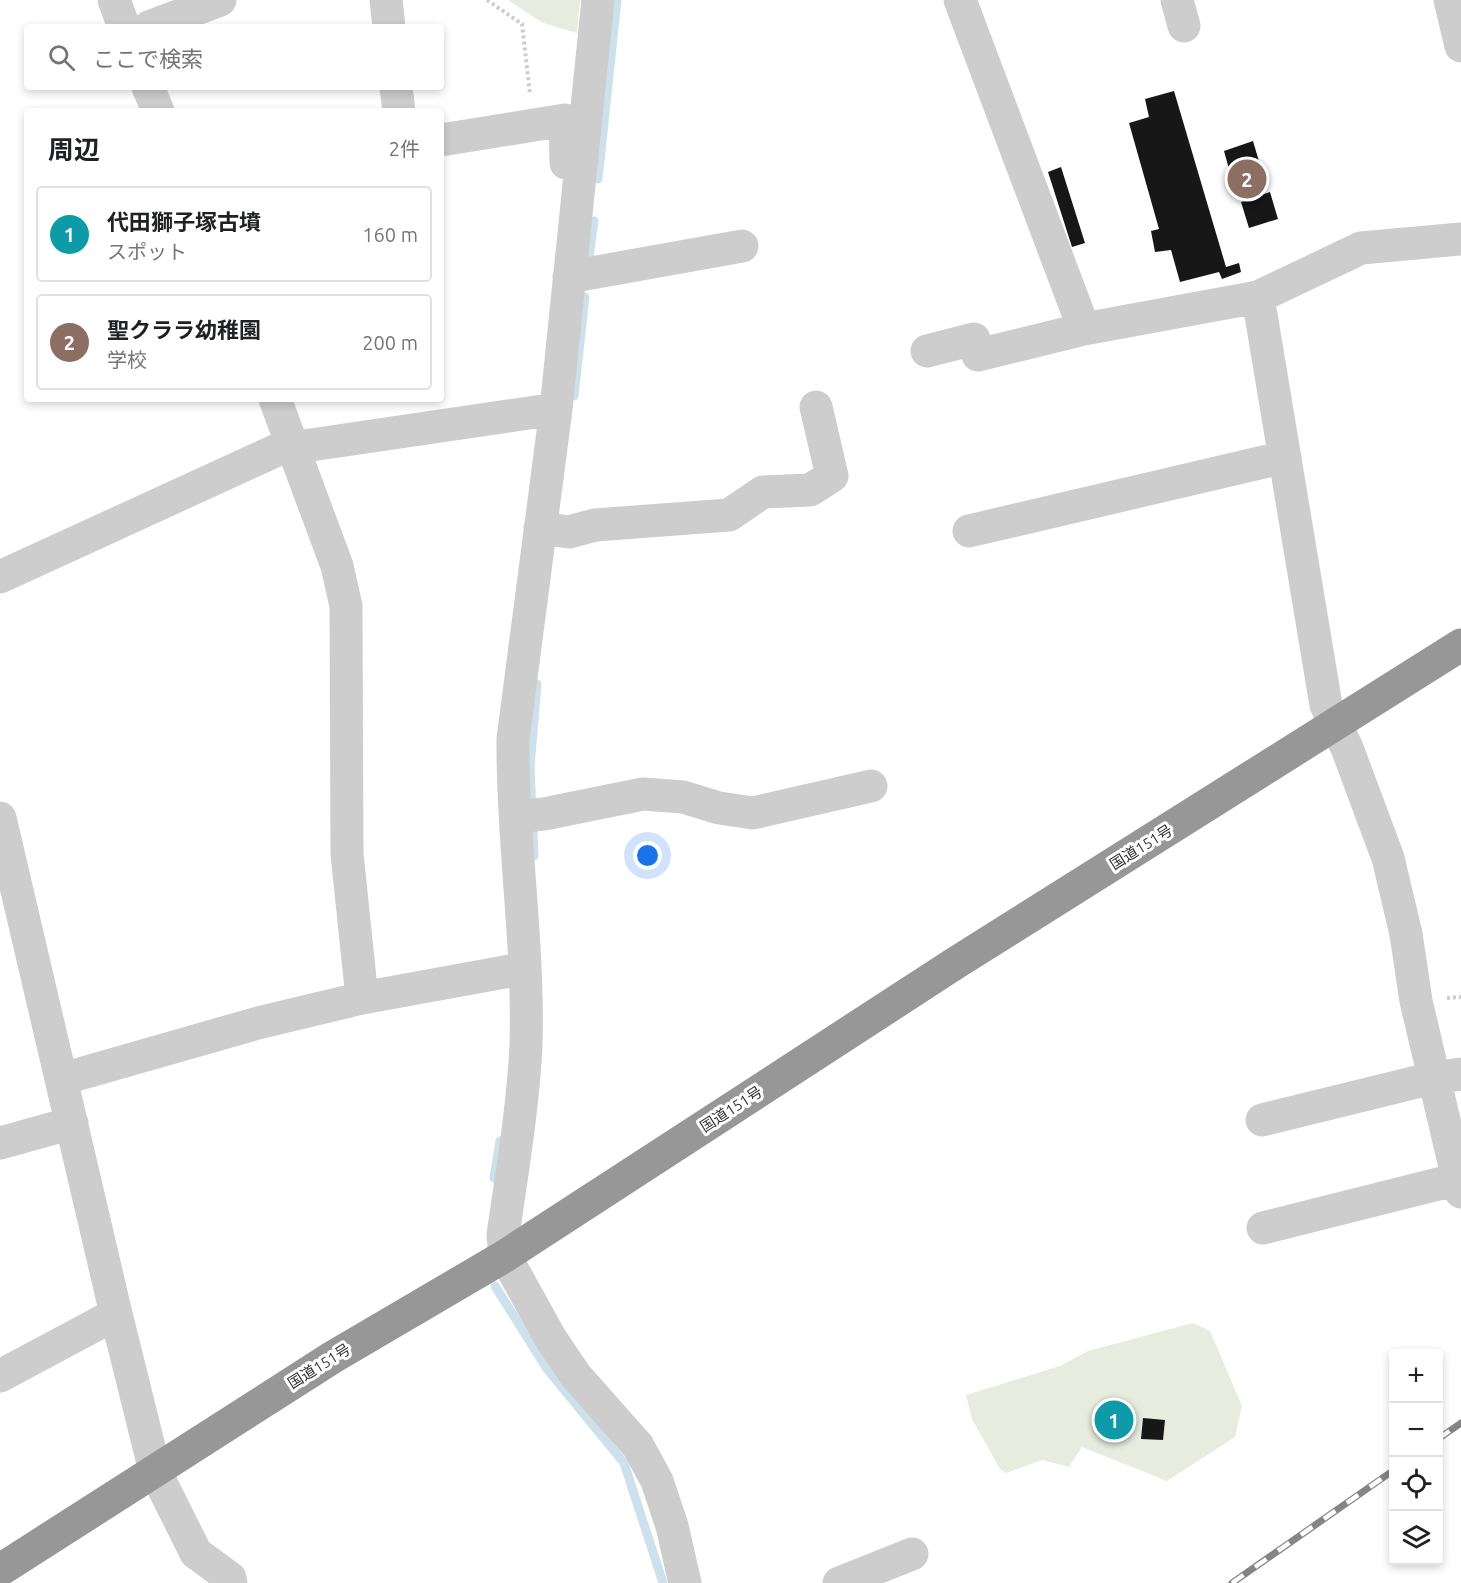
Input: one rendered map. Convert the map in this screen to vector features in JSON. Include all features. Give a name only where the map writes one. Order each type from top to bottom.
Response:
[{"type":"highway","name":"国道151号","points":[[0,1570],[333,1357],[505,1256],[954,964],[1461,645]]},
{"type":"street","points":[[114,0],[123,24]]},
{"type":"street","points":[[157,24],[220,0]]},
{"type":"street","points":[[386,0],[389,24]]},
{"type":"street","points":[[598,0],[556,410],[553,530],[513,739],[527,816],[523,1089],[502,1235],[505,1256],[551,1339],[576,1376],[638,1446],[657,1481],[672,1526],[684,1583]]},
{"type":"street","points":[[960,0],[1084,329]]},
{"type":"street","points":[[1450,0],[1461,46]]},
{"type":"street","points":[[149,90],[157,108]]},
{"type":"street","points":[[396,90],[399,108]]},
{"type":"street","points":[[444,140],[566,120],[567,202],[578,208]]},
{"type":"street","points":[[927,351],[974,339],[978,356],[1084,329],[1258,297],[1361,248],[1461,239]]},
{"type":"street","points":[[569,277],[742,246]]},
{"type":"street","points":[[1258,297],[1326,705],[1347,748],[1388,858],[1447,1076],[1459,1186],[1263,1228]]},
{"type":"street","points":[[276,402],[295,447],[337,566],[346,606],[347,854],[362,998]]},
{"type":"street","points":[[553,530],[729,515],[764,492],[810,490],[832,476],[816,407]]},
{"type":"street","points":[[0,577],[277,450],[556,410]]},
{"type":"street","points":[[969,531],[1285,457]]},
{"type":"street","points":[[527,816],[643,795],[683,797],[719,808],[753,813],[871,786]]},
{"type":"street","points":[[0,818],[155,1471],[196,1553],[230,1578],[231,1583]]},
{"type":"street","points":[[62,1079],[258,1023],[362,998],[510,971],[525,971]]},
{"type":"street","points":[[1262,1119],[1447,1076]]},
{"type":"street","points":[[0,1143],[72,1123]]},
{"type":"street","points":[[0,1376],[116,1314]]},
{"type":"street","points":[[839,1583],[912,1554]]},
{"type":"path","points":[[487,0],[522,24],[534,125]]},
{"type":"shaded area","points":[[508,0],[580,0],[577,33],[543,23]]},
{"type":"shaded area","points":[[1193,1323],[1210,1331],[1242,1406],[1235,1437],[1167,1481],[1082,1447],[1069,1467],[1042,1460],[1006,1473],[1000,1469],[972,1419],[966,1395],[1060,1366],[1088,1351]]},
{"type":"building","points":[[1174,91],[1226,267],[1239,263],[1241,272],[1222,279],[1219,272],[1180,282],[1171,250],[1155,252],[1151,231],[1159,229],[1129,123],[1149,117],[1145,99]]},
{"type":"building","points":[[1253,141],[1266,185],[1236,194],[1224,151]]},
{"type":"building","points":[[1061,167],[1085,243],[1072,247],[1048,172]]},
{"type":"building","points":[[1270,192],[1278,219],[1249,228],[1241,202]]},
{"type":"building","points":[[1143,1418],[1165,1420],[1163,1440],[1141,1439]]},
{"type":"waterway","points":[[598,179],[617,0]]},
{"type":"waterway","points":[[589,257],[594,221]]},
{"type":"waterway","points":[[574,396],[585,297]]},
{"type":"waterway","points":[[534,856],[530,767],[537,684]]},
{"type":"waterway","points":[[494,1178],[500,1141]]},
{"type":"waterway","points":[[495,1286],[547,1369],[624,1463],[663,1583]]},
{"type":"railway","points":[[1443,1436],[1461,1423]]},
{"type":"railway","points":[[1232,1583],[1389,1473]]},
{"type":"place","name":"聖クララ幼稚園","points":[[1247,179]]},
{"type":"place","name":"代田獅子塚古墳","points":[[1114,1420]]}]
